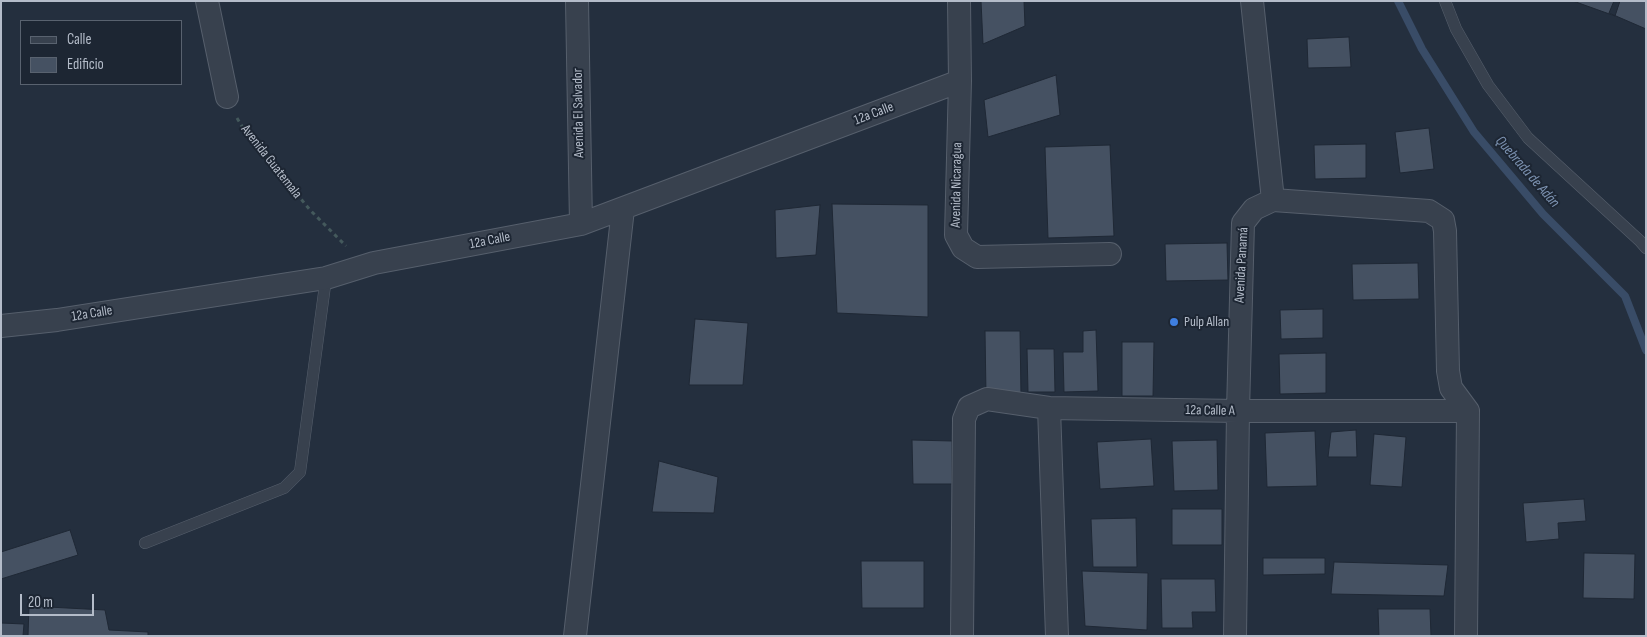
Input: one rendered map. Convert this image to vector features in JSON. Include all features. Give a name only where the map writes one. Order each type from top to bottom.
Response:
[{"type":"street","points":[[207,1],[227,97]]},
{"type":"street","name":"Avenida El Salvador","points":[[577,1],[581,224]]},
{"type":"street","name":"Avenida Nicaragua","points":[[959,1],[960,81],[956,235],[963,248],[977,257],[1110,254]]},
{"type":"street","points":[[1252,1],[1273,200],[1429,211],[1442,220],[1445,231],[1448,371],[1451,388],[1468,411],[1466,636]]},
{"type":"street","name":"12a Calle","points":[[1,326],[57,320],[326,278],[374,263],[581,224],[623,210],[960,81]]},
{"type":"street","name":"Avenida Panamá","points":[[1235,636],[1243,223],[1254,210],[1273,200]]},
{"type":"street","points":[[575,636],[623,210]]},
{"type":"street","name":"12a Calle A","points":[[962,636],[964,419],[969,407],[987,398],[1050,408],[1238,411],[1468,411]]},
{"type":"street","points":[[1050,408],[1057,636]]},
{"type":"lane","points":[[1445,1],[1456,28],[1488,85],[1528,138],[1646,248]]},
{"type":"lane","points":[[145,543],[284,488],[300,472],[326,278]]},
{"type":"path","name":"Avenida Guatemala","points":[[227,97],[242,128],[310,210],[342,243],[374,263]]},
{"type":"building","points":[[981,1],[1024,1],[1025,26],[983,44]]},
{"type":"building","points":[[1573,1],[1620,1],[1615,16]]},
{"type":"building","points":[[1614,1],[1646,1],[1646,29],[1609,13]]},
{"type":"building","points":[[1349,37],[1351,67],[1308,68],[1307,39]]},
{"type":"building","points":[[1056,75],[1060,115],[988,137],[984,100]]},
{"type":"building","points":[[1429,128],[1434,169],[1400,173],[1395,132]]},
{"type":"building","points":[[1366,144],[1366,178],[1315,179],[1314,145]]},
{"type":"building","points":[[1110,145],[1114,236],[1048,238],[1045,147]]},
{"type":"building","points":[[832,204],[928,205],[928,317],[837,313]]},
{"type":"building","points":[[820,205],[816,255],[776,258],[775,210]]},
{"type":"building","points":[[1227,243],[1228,280],[1166,281],[1165,244]]},
{"type":"building","points":[[1418,263],[1419,299],[1353,300],[1352,264]]},
{"type":"building","points":[[1323,309],[1323,338],[1281,339],[1280,310]]},
{"type":"building","points":[[695,319],[748,323],[743,385],[689,385]]},
{"type":"building","points":[[1096,330],[1098,391],[1064,392],[1063,352],[1083,352],[1083,331]]},
{"type":"building","points":[[985,331],[1020,331],[1021,395],[986,395]]},
{"type":"building","points":[[1122,342],[1154,342],[1153,396],[1122,396]]},
{"type":"building","points":[[1027,349],[1054,349],[1055,392],[1028,392]]},
{"type":"building","points":[[1326,353],[1326,393],[1280,394],[1279,354]]},
{"type":"building","points":[[1356,430],[1357,457],[1328,457],[1331,432]]},
{"type":"building","points":[[1315,431],[1317,486],[1267,487],[1265,433]]},
{"type":"building","points":[[1374,434],[1406,437],[1402,487],[1370,485]]},
{"type":"building","points":[[1151,439],[1154,486],[1100,489],[1097,442]]},
{"type":"building","points":[[912,440],[952,441],[952,484],[913,484]]},
{"type":"building","points":[[1217,440],[1218,490],[1174,491],[1172,441]]},
{"type":"building","points":[[659,461],[718,477],[714,513],[652,512]]},
{"type":"building","points":[[1584,499],[1586,521],[1558,523],[1559,539],[1526,542],[1523,503]]},
{"type":"building","points":[[1172,509],[1222,509],[1222,545],[1172,545]]},
{"type":"building","points":[[1136,518],[1137,567],[1093,567],[1091,519]]},
{"type":"building","points":[[70,530],[78,555],[1,579],[1,552]]},
{"type":"building","points":[[1584,553],[1635,554],[1634,599],[1583,598]]},
{"type":"building","points":[[1263,558],[1325,558],[1325,574],[1263,575]]},
{"type":"building","points":[[861,561],[924,561],[924,608],[862,608]]},
{"type":"building","points":[[1334,562],[1448,565],[1444,596],[1331,594]]},
{"type":"building","points":[[1082,571],[1148,573],[1147,630],[1085,626]]},
{"type":"building","points":[[1161,579],[1215,579],[1216,612],[1192,612],[1193,628],[1162,628]]},
{"type":"building","points":[[29,606],[105,610],[109,630],[148,632],[148,636],[28,636]]},
{"type":"building","points":[[1378,609],[1430,609],[1431,636],[1379,636]]},
{"type":"building","points":[[1,623],[24,624],[23,636],[1,636]]},
{"type":"waterway","name":"Quebrada de Adán","points":[[1398,1],[1422,49],[1474,132],[1543,214],[1625,296],[1646,350]]},
{"type":"place","name":"Pulp Allan","points":[[1174,322]]}]
